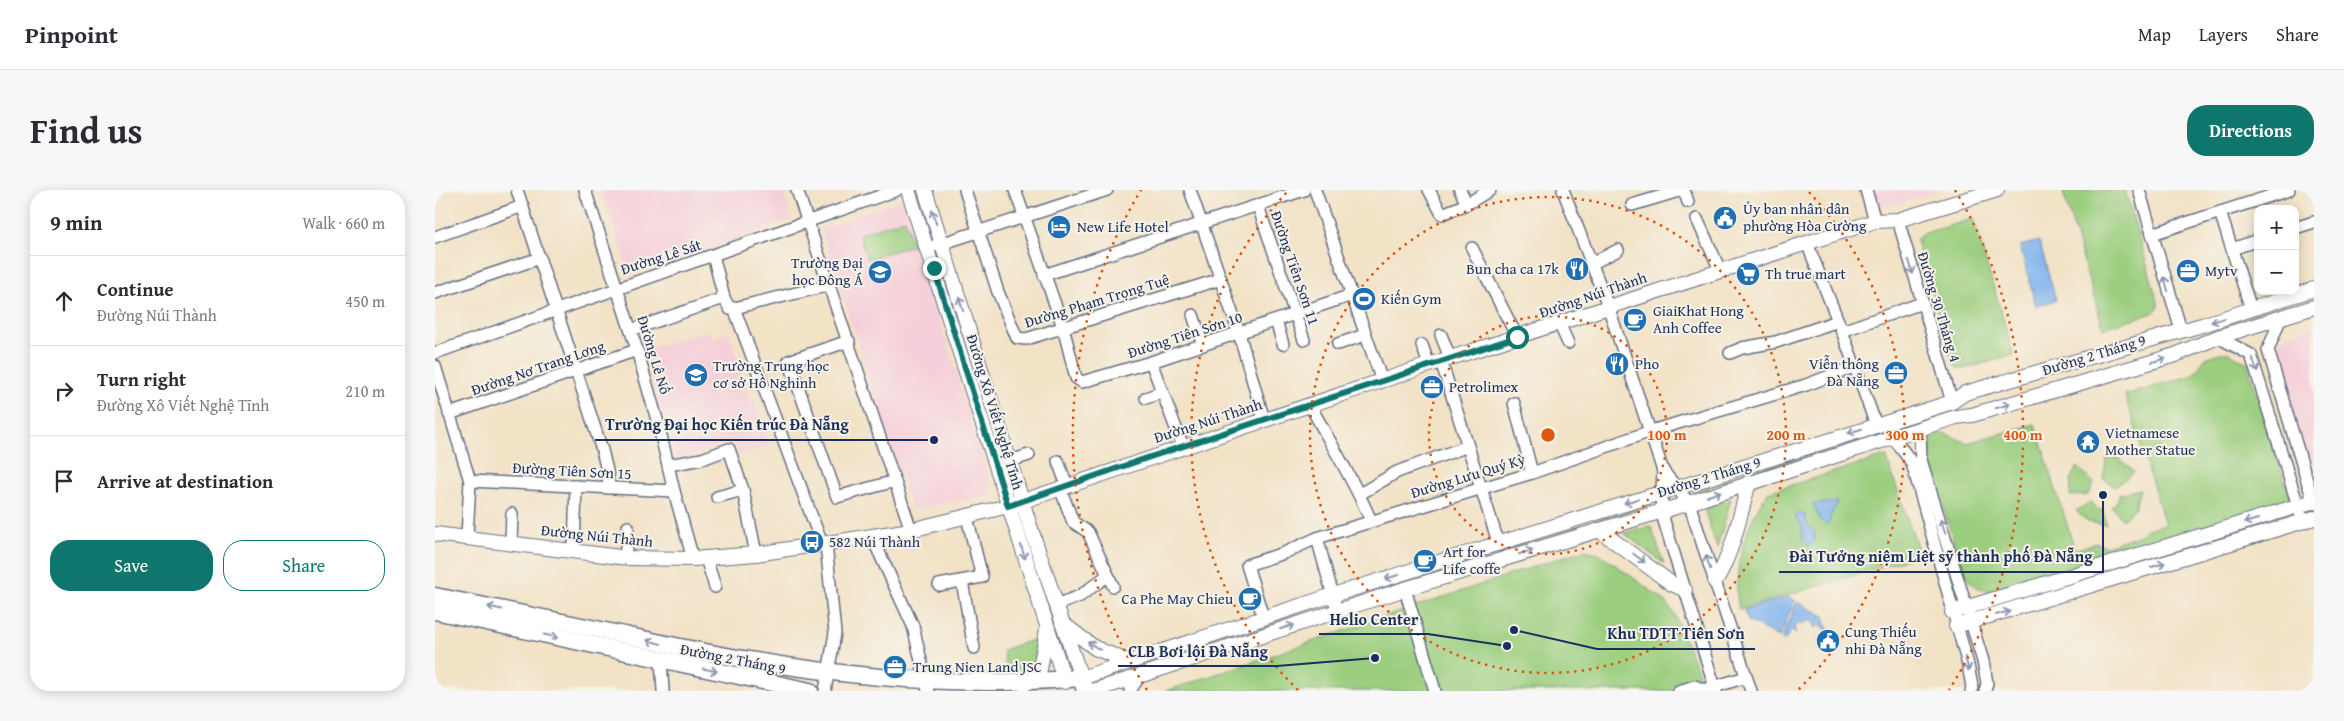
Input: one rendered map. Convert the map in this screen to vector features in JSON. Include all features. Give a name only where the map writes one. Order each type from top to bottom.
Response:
[{"type":"highway","name":"Đường 2 Tháng 9","points":[[435,596],[826,685],[928,691],[1075,685]]},
{"type":"highway","name":"Đường 2 Tháng 9","points":[[435,611],[810,691]]},
{"type":"main road","name":"Đường Xô Viết Nghệ Tĩnh","points":[[908,190],[928,248],[1047,628],[1075,685]]},
{"type":"main road","name":"Đường Xô Viết Nghệ Tĩnh","points":[[925,190],[1022,502],[1062,623],[1075,685]]},
{"type":"main road","name":"Đường Núi Thành","points":[[435,534],[625,558],[700,558],[756,554],[911,530],[1022,502],[1382,380],[1875,221],[1898,220],[1997,190]]},
{"type":"main road","name":"Đường 2 Tháng 9","points":[[1075,685],[1129,662],[1263,617],[1499,545],[1662,491],[1951,402],[1965,393],[2314,289]]},
{"type":"main road","name":"Đường 2 Tháng 9","points":[[1093,691],[1337,610],[1689,503],[1893,436],[1956,417],[1972,415],[2187,350],[2314,307]]},
{"type":"main road","points":[[2181,330],[2187,350]]},
{"type":"main road","points":[[1951,402],[1956,417]]},
{"type":"main road","points":[[1715,582],[1723,568],[1737,528],[1749,482]]},
{"type":"main road","points":[[1952,612],[2190,538],[2314,502]]},
{"type":"main road","points":[[1956,626],[2308,520]]},
{"type":"main road","points":[[1599,530],[1672,584],[1685,590]]},
{"type":"main road","points":[[2190,538],[2194,554]]},
{"type":"main road","points":[[2058,579],[2063,594]]},
{"type":"main road","points":[[1062,623],[1095,648],[1129,662]]},
{"type":"main road","points":[[1021,688],[1040,669],[1047,628]]},
{"type":"street","points":[[517,190],[602,450],[609,488]]},
{"type":"street","name":"Đường Lê Nổ","points":[[585,190],[637,350],[659,427],[674,491],[700,558],[715,587]]},
{"type":"street","points":[[797,190],[911,530]]},
{"type":"street","name":"Đường Lê Sát","points":[[435,353],[617,287],[897,190]]},
{"type":"street","name":"Đường Phạm Trọng Tuệ","points":[[965,190],[1001,301],[1017,338],[1026,339],[1221,279]]},
{"type":"street","name":"Đường Tiên Sơn 10","points":[[1015,190],[1063,327],[1076,378],[1082,382],[1151,362],[1352,295]]},
{"type":"street","points":[[928,248],[1107,190]]},
{"type":"street","points":[[1190,190],[1239,333],[1264,420]]},
{"type":"street","points":[[1044,275],[1304,190]]},
{"type":"street","points":[[1315,190],[1382,380]]},
{"type":"street","points":[[1429,190],[1442,214],[1467,204],[1490,190]]},
{"type":"street","points":[[1461,190],[1467,204]]},
{"type":"street","points":[[1563,190],[1608,306],[1663,471],[1661,511],[1685,590],[1709,690]]},
{"type":"street","points":[[1866,190],[1875,221]]},
{"type":"street","points":[[2139,190],[2181,330]]},
{"type":"street","points":[[2152,234],[2289,190]]},
{"type":"street","points":[[1632,205],[1685,194]]},
{"type":"street","points":[[435,237],[523,206]]},
{"type":"street","name":"Đường Tiên Sơn 11","points":[[1258,206],[1304,340]]},
{"type":"street","points":[[2220,212],[2251,309]]},
{"type":"street","points":[[1697,219],[1720,270]]},
{"type":"street","name":"Đường 30 Tháng 4","points":[[1898,220],[1951,402]]},
{"type":"street","points":[[2299,227],[2314,222]]},
{"type":"street","points":[[2232,248],[2254,241]]},
{"type":"street","points":[[1807,243],[1876,424]]},
{"type":"street","points":[[1472,248],[1517,337]]},
{"type":"street","points":[[1591,264],[1618,250]]},
{"type":"street","points":[[713,255],[724,298],[730,309],[830,284]]},
{"type":"street","points":[[435,293],[539,258]]},
{"type":"street","points":[[631,330],[724,298]]},
{"type":"street","points":[[1729,353],[1751,346],[1777,342],[1840,326],[1922,303]]},
{"type":"street","points":[[734,308],[824,544],[835,633],[826,685]]},
{"type":"street","points":[[1193,315],[1203,345]]},
{"type":"street","points":[[2281,317],[2268,350],[2314,502]]},
{"type":"street","points":[[1276,321],[1283,344]]},
{"type":"street","points":[[1559,323],[1568,343]]},
{"type":"street","points":[[1441,334],[1440,361],[1499,545]]},
{"type":"street","points":[[1338,344],[1365,335]]},
{"type":"street","points":[[2218,338],[2251,355],[2298,506],[2308,520]]},
{"type":"street","points":[[849,341],[789,361],[837,497],[895,481]]},
{"type":"street","points":[[1422,345],[1440,361]]},
{"type":"street","name":"Đường Nơ Trang Lơng","points":[[449,414],[637,350]]},
{"type":"street","points":[[1151,362],[1183,447]]},
{"type":"street","points":[[435,366],[470,481],[467,537]]},
{"type":"street","name":"Đường Lưu Quý Kỳ","points":[[1263,617],[1247,565],[1284,553],[1317,538],[1371,520],[1481,488],[1651,431],[1806,385],[1855,366]]},
{"type":"street","points":[[1146,398],[1162,392]]},
{"type":"street","points":[[1513,403],[1532,472]]},
{"type":"street","points":[[1310,405],[1346,473],[1360,494],[1371,520]]},
{"type":"street","points":[[1920,428],[1921,460],[1967,607],[1987,683],[1985,691]]},
{"type":"street","points":[[1893,436],[1912,462],[1972,682],[1971,691]]},
{"type":"street","points":[[2279,446],[2295,441]]},
{"type":"street","points":[[1360,494],[1397,472],[1468,446]]},
{"type":"street","points":[[668,465],[702,459],[729,449],[743,490],[756,554]]},
{"type":"street","points":[[1010,461],[1029,455]]},
{"type":"street","points":[[1055,604],[1080,596],[1111,581],[1087,532],[1073,522],[1058,461]]},
{"type":"street","points":[[1663,471],[1689,503],[1751,691]]},
{"type":"street","name":"Đường Tiên Sơn 15","points":[[470,481],[674,491]]},
{"type":"street","points":[[574,551],[576,486]]},
{"type":"street","points":[[717,497],[743,490]]},
{"type":"street","points":[[511,543],[512,514]]},
{"type":"street","points":[[939,585],[982,577],[967,517]]},
{"type":"street","points":[[625,558],[628,527]]},
{"type":"street","points":[[872,537],[913,626],[928,691]]},
{"type":"street","points":[[1317,538],[1337,610]]},
{"type":"street","points":[[962,581],[974,648]]},
{"type":"street","points":[[1405,589],[1435,691]]},
{"type":"street","points":[[661,660],[663,691]]},
{"type":"street","points":[[1130,691],[1141,674]]},
{"type":"street","points":[[1679,691],[1695,686],[1709,690],[1746,677]]},
{"type":"shaded area","points":[[601,190],[783,190],[792,219],[715,247],[629,272]]},
{"type":"shaded area","points":[[1873,190],[1942,190],[1881,207],[1876,202]]},
{"type":"shaded area","name":"Trường Đại học Đông Á","points":[[902,199],[990,482],[989,493],[986,497],[912,509],[821,229]]},
{"type":"shaded area","points":[[2314,326],[2314,497],[2273,358],[2280,342],[2288,335]]},
{"type":"shaded area","name":"Trường Trung học cơ sở Hồ Nghinh","points":[[709,330],[712,338],[729,332],[750,401],[755,400],[769,446],[740,455],[735,441],[676,459],[644,350]]},
{"type":"green space","points":[[2070,190],[2125,190],[2158,302],[2158,308],[2153,313],[2103,328],[2063,192]]},
{"type":"green space","points":[[905,219],[913,245],[867,259],[859,234]]},
{"type":"green space","points":[[1973,219],[2014,355],[1964,369],[1957,368],[1953,363],[1917,244],[1917,238],[1921,234]]},
{"type":"green space","points":[[2220,353],[2230,353],[2247,363],[2289,494],[2288,502],[2280,507],[2119,554],[2000,592],[1978,588],[1971,582],[1963,572],[1928,456],[1929,444],[1935,436],[1944,433],[1967,443],[2035,424],[2075,550],[2095,543],[2105,546],[2140,535],[2145,530],[2165,524],[2125,395],[2193,375],[2206,358]]},
{"type":"green space","points":[[1926,416],[1926,418],[1694,492],[1693,489]]},
{"type":"green space","points":[[2108,455],[2120,459],[2134,472],[2116,486],[2103,479]]},
{"type":"green space","points":[[1886,456],[1920,555],[1739,610],[1737,580],[1742,548],[1753,518],[1768,492]]},
{"type":"green space","points":[[2078,467],[2094,483],[2088,495],[2070,496],[2071,478]]},
{"type":"green space","points":[[2140,489],[2135,507],[2123,520],[2112,507],[2118,500],[2119,494]]},
{"type":"green space","points":[[1731,499],[1717,548],[1705,512],[1706,507]]},
{"type":"green space","points":[[2090,502],[2098,509],[2103,510],[2106,525],[2088,522],[2076,511]]},
{"type":"green space","points":[[1650,503],[1650,505],[1390,588],[1390,586]]},
{"type":"green space","points":[[1651,526],[1664,564],[1624,533]]},
{"type":"green space","points":[[1583,550],[1599,553],[1665,601],[1674,614],[1706,691],[1166,691]]},
{"type":"green space","points":[[1035,639],[1038,660],[1030,672],[1009,682],[1003,650]]},
{"type":"water","points":[[2039,241],[2056,300],[2036,306],[2020,246]]},
{"type":"water","points":[[1837,502],[1827,525],[1821,521],[1813,504]]},
{"type":"water","points":[[1798,513],[1805,515],[1806,523],[1815,532],[1815,541],[1809,546],[1802,539],[1802,526],[1795,517]]},
{"type":"water","points":[[1788,597],[1795,600],[1779,637],[1748,621],[1744,610]]},
{"type":"water","points":[[1797,602],[1824,616],[1828,630],[1819,624],[1816,628],[1812,620],[1794,626],[1796,634],[1791,630],[1785,640],[1781,639]]},
{"type":"place","name":"Ủy ban nhân dân phường Hòa Cường","points":[[1725,218]]},
{"type":"place","name":"New Life Hotel","points":[[1059,227]]},
{"type":"place","name":"Bun cha ca 17k","points":[[1577,269]]},
{"type":"place","name":"Mytv","points":[[2188,271]]},
{"type":"place","name":"Trường Đại học Đông Á","points":[[880,272]]},
{"type":"place","name":"Th true mart","points":[[1748,274]]},
{"type":"place","name":"Kiến Gym","points":[[1364,299]]},
{"type":"place","name":"GiaiKhat Hong Anh Coffee","points":[[1635,320]]},
{"type":"place","name":"Pho","points":[[1617,364]]},
{"type":"place","name":"Viễn thông Đà Nẵng","points":[[1896,373]]},
{"type":"place","name":"Trường Trung học cơ sở Hồ Nghinh","points":[[696,375]]},
{"type":"place","name":"Petrolimex","points":[[1432,387]]},
{"type":"place","name":"Trường Đại học Kiến trúc Đà Nẵng","points":[[934,440]]},
{"type":"place","name":"Vietnamese Mother Statue","points":[[2088,442]]},
{"type":"place","name":"Đài Tưởng niệm Liệt sỹ thành phố Đà Nẵng","points":[[2103,495]]},
{"type":"place","name":"582 Núi Thành","points":[[812,542]]},
{"type":"place","name":"Art for Life coffe","points":[[1425,561]]},
{"type":"place","name":"Ca Phe May Chieu","points":[[1250,599]]},
{"type":"place","name":"Khu TDTT Tiên Sơn","points":[[1514,630]]},
{"type":"place","name":"Cung Thiếu nhi Đà Nẵng","points":[[1828,641]]},
{"type":"place","name":"Helio Center","points":[[1507,646]]},
{"type":"place","name":"CLB Bơi lội Đà Nẵng","points":[[1375,658]]},
{"type":"place","name":"Trung Nien Land JSC","points":[[895,667]]},
{"type":"route","points":[[934,268],[1008,506],[1429,364],[1517,337]]}]
